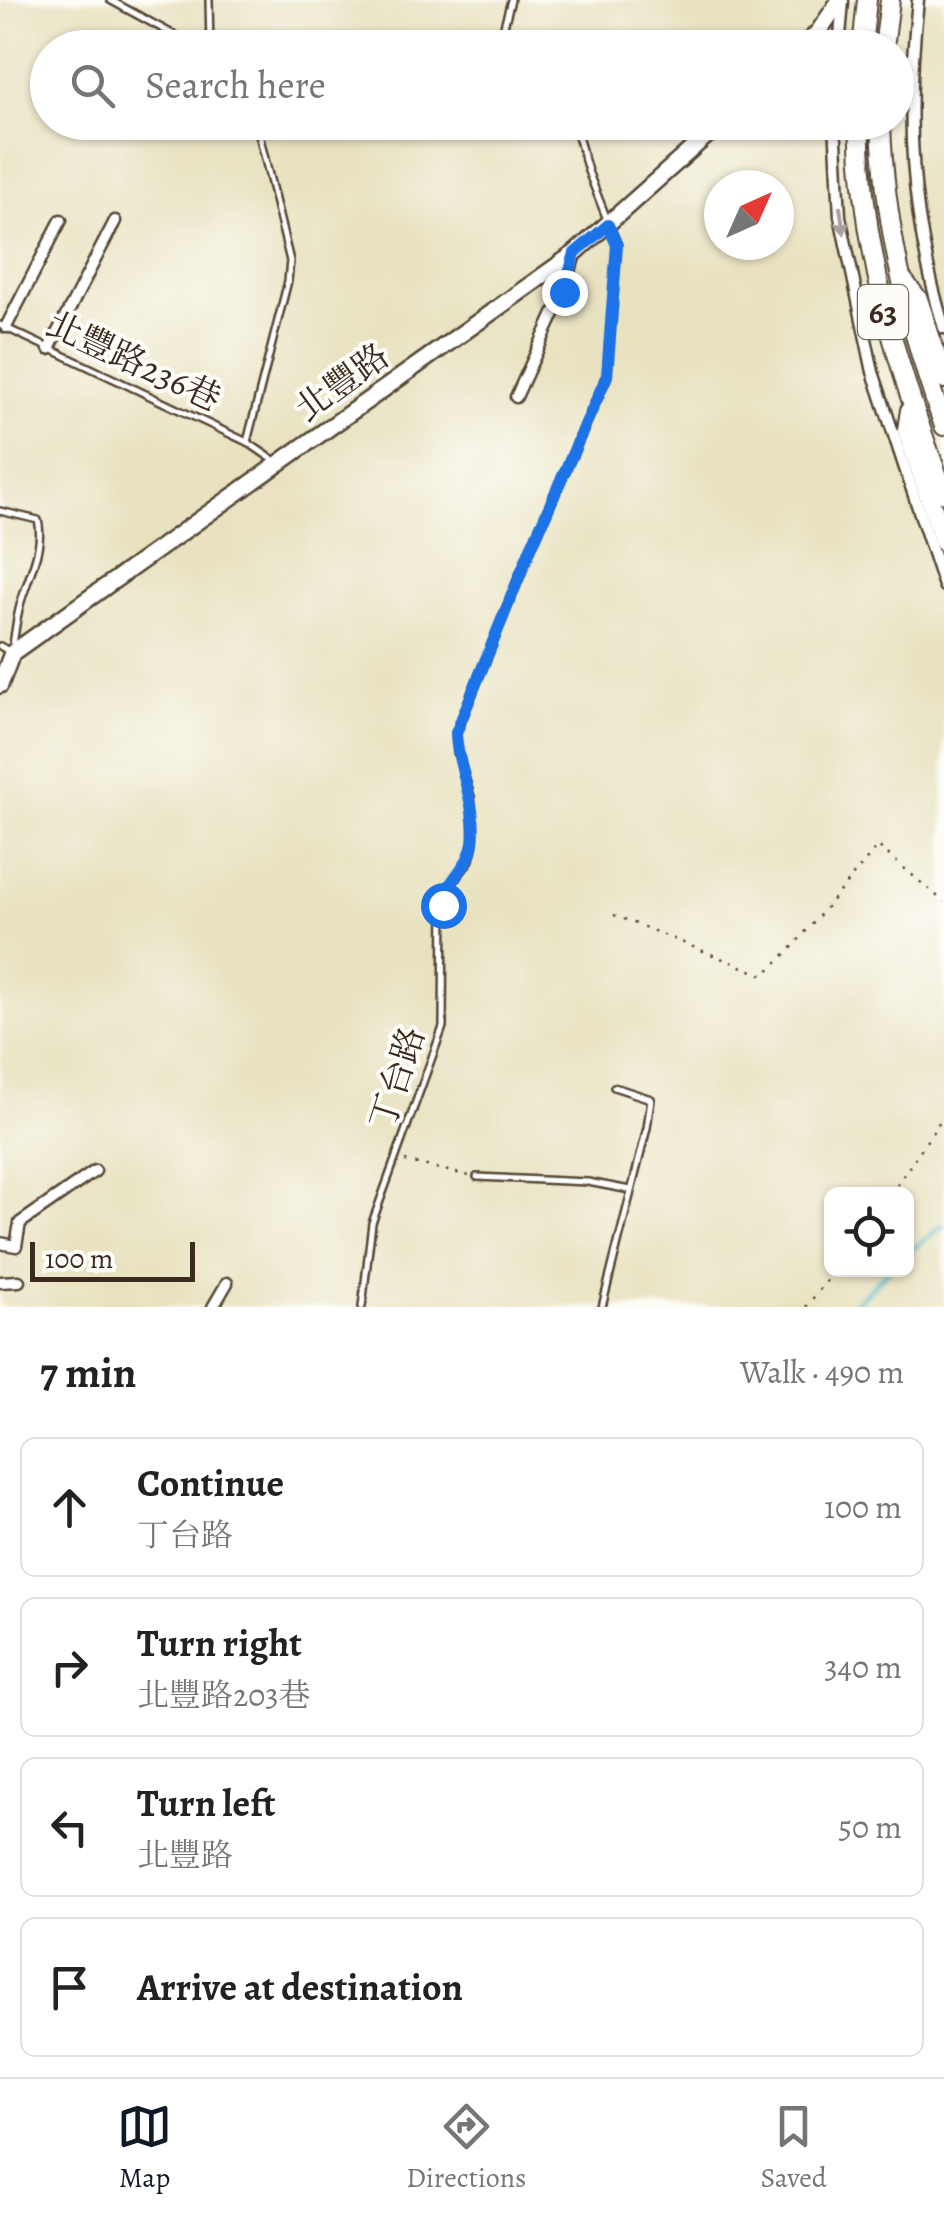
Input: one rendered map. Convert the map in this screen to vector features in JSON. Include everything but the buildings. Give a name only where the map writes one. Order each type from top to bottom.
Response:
[{"type":"main road","points":[[864,30],[867,0]]},
{"type":"main road","points":[[886,30],[890,0]]},
{"type":"main road","name":"63","points":[[860,140],[872,258],[888,331],[944,493]]},
{"type":"main road","name":"63","points":[[883,140],[889,217],[900,276],[917,348],[944,426]]},
{"type":"main road","points":[[900,276],[918,299],[944,380]]},
{"type":"main road","points":[[911,404],[907,430],[944,542]]},
{"type":"street","points":[[820,30],[842,0]]},
{"type":"street","points":[[840,30],[842,0]]},
{"type":"street","points":[[914,58],[918,0]]},
{"type":"street","name":"北豐路","points":[[6,649],[281,465],[368,398],[575,253],[702,140]]},
{"type":"street","points":[[836,140],[840,216],[873,372],[944,586]]},
{"type":"street","points":[[910,140],[917,218],[944,328]]},
{"type":"street","points":[[3,326],[61,220]]},
{"type":"street","points":[[48,349],[115,221]]},
{"type":"street","points":[[516,397],[564,292],[575,253]]},
{"type":"street","points":[[0,685],[6,649]]},
{"type":"street","points":[[0,1244],[16,1246],[20,1223],[95,1171]]},
{"type":"street","points":[[0,1282],[19,1281]]},
{"type":"street","points":[[213,1307],[228,1283]]},
{"type":"lane","points":[[110,0],[165,30]]},
{"type":"lane","points":[[210,0],[210,30]]},
{"type":"lane","points":[[502,30],[510,0]]},
{"type":"lane","name":"北豐路236巷","points":[[247,442],[290,261],[260,140]]},
{"type":"lane","points":[[580,140],[608,225]]},
{"type":"lane","name":"丁台路","points":[[362,1307],[372,1223],[443,1027],[444,895],[470,860],[474,838],[471,797],[457,751],[456,733],[607,376],[617,245],[608,225]]},
{"type":"lane","name":"北豐路236巷","points":[[3,326],[247,442],[281,465]]},
{"type":"lane","points":[[0,511],[38,520],[40,526],[36,561],[6,649]]},
{"type":"lane","points":[[602,1307],[647,1128],[650,1100],[614,1087]]},
{"type":"lane","points":[[476,1177],[588,1182],[630,1190]]},
{"type":"path","points":[[614,916],[763,975],[790,950],[878,846],[944,902]]},
{"type":"path","points":[[896,1187],[944,1115]]},
{"type":"path","points":[[396,1159],[476,1177]]},
{"type":"path","points":[[806,1307],[830,1277]]},
{"type":"waterway","points":[[914,1248],[944,1225]]},
{"type":"waterway","points":[[851,1307],[882,1277]]},
{"type":"route","points":[[443,905],[450,883],[470,860],[474,838],[471,797],[457,751],[456,733],[607,376],[617,245],[608,225],[575,253],[564,292]]}]
